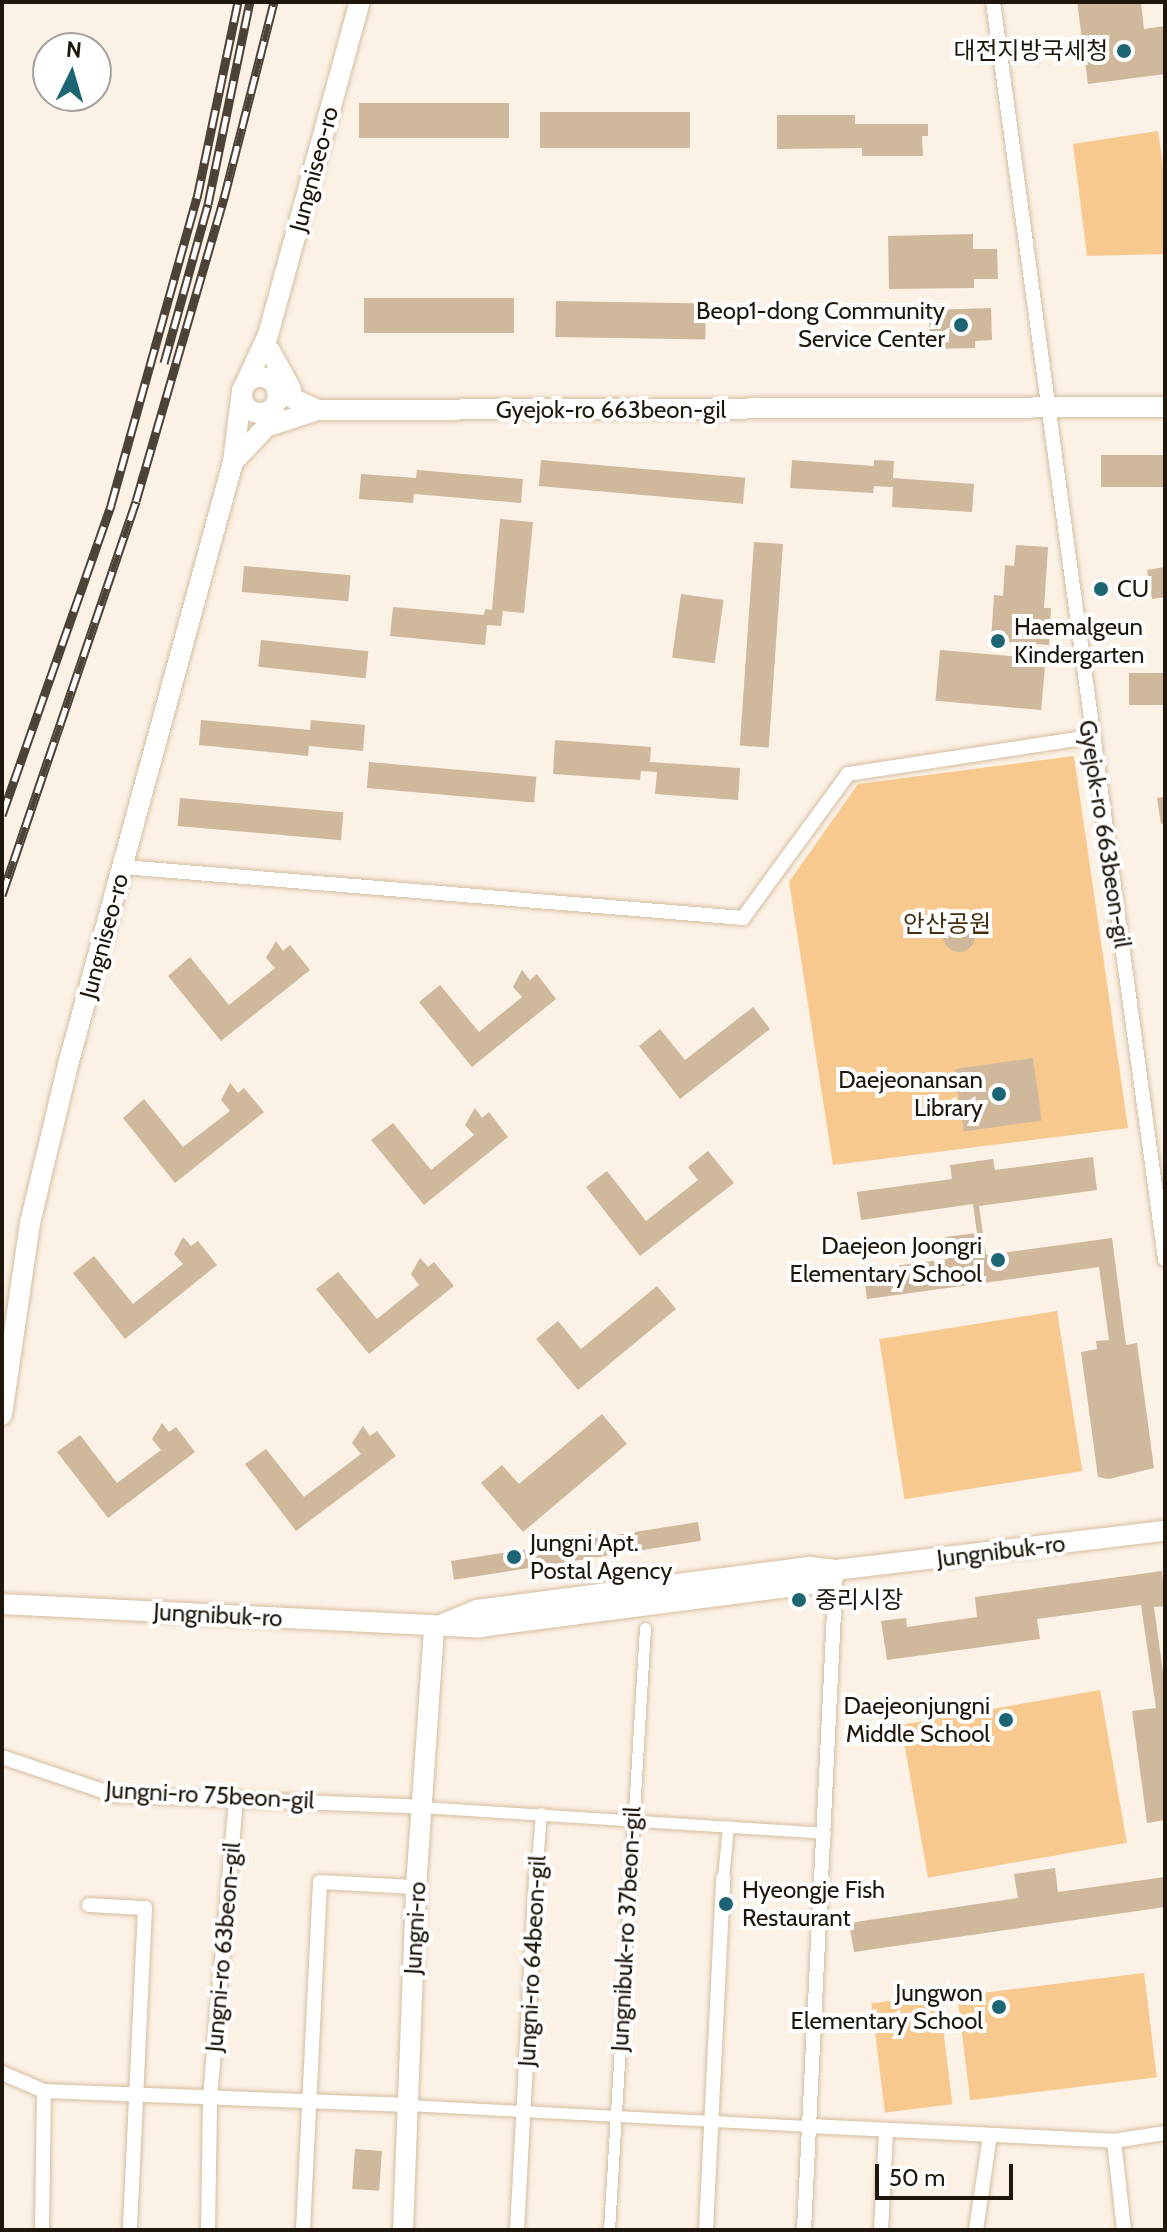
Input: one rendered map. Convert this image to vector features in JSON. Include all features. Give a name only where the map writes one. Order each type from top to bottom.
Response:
[{"type":"main road","name":"Jungniseo-ro","points":[[268,342],[360,2]]},
{"type":"main road","points":[[238,455],[264,412],[274,386],[268,342]]},
{"type":"main road","points":[[238,455],[242,391],[268,342]]},
{"type":"main road","points":[[268,342],[274,367],[309,410]]},
{"type":"main road","points":[[242,391],[254,378],[274,386]]},
{"type":"main road","name":"Gyejok-ro 663beon-gil","points":[[274,386],[309,410],[1165,407]]},
{"type":"main road","points":[[242,391],[246,408],[264,412],[309,410]]},
{"type":"main road","points":[[238,455],[266,427],[309,410]]},
{"type":"main road","name":"Jungniseo-ro","points":[[2,1415],[30,1223],[123,867],[238,455]]},
{"type":"main road","name":"Jungnibuk-ro","points":[[2,1604],[434,1627],[477,1610],[809,1567],[836,1570],[1165,1531]]},
{"type":"main road","name":"Jungni-ro","points":[[403,2230],[416,1887],[434,1627]]},
{"type":"street","name":"Gyejok-ro 663beon-gil","points":[[993,2],[1045,409],[1165,1259]]},
{"type":"street","points":[[123,867],[743,918],[848,774],[1090,737]]},
{"type":"street","points":[[804,2230],[836,1570]]},
{"type":"street","name":"Jungnibuk-ro 37beon-gil","points":[[609,2230],[631,1819],[645,1628]]},
{"type":"street","name":"Jungni-ro 75beon-gil","points":[[2,1757],[115,1795],[236,1797],[423,1807]]},
{"type":"street","name":"Jungni-ro 63beon-gil","points":[[208,2230],[210,2097],[236,1797]]},
{"type":"street","points":[[423,1807],[825,1833]]},
{"type":"street","name":"Jungni-ro 64beon-gil","points":[[517,2230],[541,1813]]},
{"type":"street","points":[[706,2230],[728,1826]]},
{"type":"street","points":[[303,2230],[320,1882],[416,1887]]},
{"type":"street","points":[[89,1905],[145,1908],[130,2230]]},
{"type":"street","points":[[2,2073],[44,2091],[616,2113],[1114,2141],[1165,2133]]},
{"type":"street","points":[[42,2230],[44,2091]]},
{"type":"street","points":[[881,2230],[886,2130]]},
{"type":"street","points":[[976,2230],[990,2135]]},
{"type":"street","points":[[1114,2141],[1124,2230]]},
{"type":"green space","points":[[1158,131],[1165,178],[1165,254],[1087,256],[1073,144]]},
{"type":"green space","name":"안산공원","points":[[1074,756],[1128,1128],[833,1165],[789,882],[858,784]]},
{"type":"green space","points":[[1057,1311],[1082,1471],[905,1499],[879,1339]]},
{"type":"green space","points":[[1100,1690],[1127,1843],[928,1878],[901,1725]]},
{"type":"green space","points":[[1144,1973],[1157,2077],[970,2100],[957,1996]]},
{"type":"green space","points":[[939,1995],[952,2104],[885,2112],[872,2003]]},
{"type":"building","name":"대전지방국세청","points":[[1077,2],[1141,2],[1144,29],[1165,26],[1165,74],[1088,84]]},
{"type":"building","points":[[359,103],[509,103],[509,138],[359,138]]},
{"type":"building","points":[[540,112],[690,112],[690,148],[540,148]]},
{"type":"building","points":[[777,115],[855,115],[855,124],[928,124],[928,136],[922,136],[923,156],[862,156],[862,148],[777,149]]},
{"type":"building","points":[[973,234],[973,249],[997,249],[998,279],[974,279],[974,288],[889,289],[888,236]]},
{"type":"building","points":[[364,298],[514,298],[514,333],[364,333]]},
{"type":"building","points":[[556,301],[706,304],[705,340],[555,337]]},
{"type":"building","name":"Beop1-dong Community Service Center","points":[[991,308],[992,340],[975,341],[975,348],[930,349],[929,310]]},
{"type":"building","points":[[1101,455],[1165,455],[1165,487],[1101,487]]},
{"type":"building","points":[[541,460],[745,478],[743,504],[539,486]]},
{"type":"building","points":[[792,460],[874,466],[874,460],[894,461],[893,478],[974,484],[972,512],[892,507],[893,487],[874,486],[873,493],[790,488]]},
{"type":"building","points":[[417,470],[523,479],[521,503],[414,494],[413,503],[359,499],[361,474],[416,478]]},
{"type":"building","points":[[500,519],[533,522],[524,613],[503,611],[501,626],[487,625],[485,645],[390,636],[393,607],[484,615],[485,609],[492,610]]},
{"type":"building","points":[[754,542],[783,544],[769,748],[740,746]]},
{"type":"building","points":[[1016,545],[1048,547],[1044,608],[1051,608],[1049,645],[991,641],[994,595],[1003,596],[1005,565],[1014,566]]},
{"type":"building","points":[[244,566],[351,575],[348,601],[242,592]]},
{"type":"building","points":[[1165,567],[1165,597],[1152,599],[1147,570]]},
{"type":"building","points":[[681,594],[724,600],[715,663],[672,657]]},
{"type":"building","points":[[261,640],[368,651],[366,678],[258,667]]},
{"type":"building","points":[[940,650],[1046,659],[1041,710],[936,701]]},
{"type":"building","points":[[1129,673],[1165,673],[1165,705],[1129,705]]},
{"type":"building","points":[[201,720],[310,730],[311,720],[365,725],[363,751],[309,746],[308,756],[199,745]]},
{"type":"building","points":[[555,740],[651,747],[650,762],[740,768],[738,800],[655,794],[657,772],[641,771],[640,780],[553,774]]},
{"type":"building","points":[[369,762],[536,777],[534,803],[367,788]]},
{"type":"building","points":[[1165,797],[1165,823],[1161,824],[1157,798]]},
{"type":"building","points":[[180,798],[343,812],[341,840],[178,826]]},
{"type":"building","points":[[959,920],[970,925],[975,936],[970,947],[959,952],[948,947],[943,936],[948,925]]},
{"type":"building","points":[[276,941],[283,951],[290,945],[310,970],[221,1041],[168,976],[190,957],[229,1005],[275,968],[266,958]]},
{"type":"building","points":[[522,970],[530,980],[537,974],[556,999],[472,1067],[419,1002],[440,985],[479,1032],[522,997],[513,987]]},
{"type":"building","points":[[753,1007],[770,1029],[680,1099],[639,1046],[660,1029],[685,1060]]},
{"type":"building","name":"Daejeonansan Library","points":[[1033,1058],[1042,1120],[964,1131],[955,1069]]},
{"type":"building","points":[[230,1083],[238,1093],[244,1088],[264,1112],[175,1183],[123,1118],[144,1099],[183,1147],[230,1111],[221,1100]]},
{"type":"building","points":[[475,1108],[482,1118],[489,1112],[508,1137],[424,1205],[371,1140],[393,1123],[431,1170],[474,1135],[465,1125]]},
{"type":"building","points":[[708,1151],[734,1183],[640,1256],[586,1187],[607,1171],[646,1221],[698,1180],[688,1167]]},
{"type":"building","points":[[1093,1157],[1097,1190],[979,1206],[986,1255],[1112,1238],[1126,1345],[1137,1343],[1154,1468],[1109,1479],[1098,1477],[1081,1352],[1097,1349],[1096,1341],[1109,1340],[1099,1267],[867,1299],[863,1270],[948,1259],[945,1237],[977,1233],[973,1204],[861,1220],[857,1192],[952,1179],[950,1165],[993,1159],[995,1170]]},
{"type":"building","points":[[183,1237],[191,1246],[198,1241],[217,1265],[125,1339],[73,1273],[94,1256],[133,1304],[183,1264],[174,1254]]},
{"type":"building","points":[[420,1258],[428,1267],[434,1262],[454,1286],[369,1354],[316,1289],[338,1272],[377,1319],[419,1285],[411,1274]]},
{"type":"building","points":[[657,1286],[676,1309],[578,1390],[536,1339],[558,1321],[581,1349]]},
{"type":"building","points":[[602,1414],[627,1444],[523,1532],[481,1483],[502,1465],[519,1484]]},
{"type":"building","points":[[162,1423],[169,1432],[176,1427],[195,1452],[108,1518],[57,1452],[80,1435],[117,1483],[161,1450],[152,1439]]},
{"type":"building","points":[[363,1426],[370,1436],[377,1431],[396,1456],[296,1531],[245,1464],[266,1449],[304,1497],[361,1454],[352,1443]]},
{"type":"building","points":[[698,1522],[701,1541],[454,1580],[451,1561]]},
{"type":"building","points":[[1162,1571],[1165,1606],[1154,1607],[1165,1687],[1165,1820],[1147,1823],[1132,1711],[1156,1708],[1141,1605],[1037,1619],[1040,1639],[887,1660],[881,1621],[906,1618],[907,1627],[977,1617],[975,1597]]},
{"type":"building","points":[[1055,1868],[1058,1892],[1165,1877],[1165,1907],[854,1952],[849,1923],[1018,1898],[1014,1874]]},
{"type":"building","points":[[355,2149],[382,2151],[379,2191],[352,2189]]},
{"type":"railway","points":[[2,815],[111,505],[197,198],[238,2]]},
{"type":"railway","points":[[164,363],[208,204],[250,2]]},
{"type":"railway","points":[[2,895],[136,501],[224,198],[274,2]]},
{"type":"place","name":"대전지방국세청","points":[[1124,51]]},
{"type":"place","name":"Beop1-dong Community Service Center","points":[[961,325]]},
{"type":"place","name":"CU","points":[[1101,589]]},
{"type":"place","name":"Haemalgeun Kindergarten","points":[[998,641]]},
{"type":"place","name":"Daejeonansan Library","points":[[999,1094]]},
{"type":"place","name":"Daejeon Joongri Elementary School","points":[[998,1260]]},
{"type":"place","name":"Jungni Apt. Postal Agency","points":[[514,1557]]},
{"type":"place","name":"중리시장","points":[[799,1600]]},
{"type":"place","name":"Daejeonjungni Middle School","points":[[1006,1720]]},
{"type":"place","name":"Hyeongje Fish Restaurant","points":[[726,1904]]},
{"type":"place","name":"Jungwon Elementary School","points":[[999,2007]]}]
